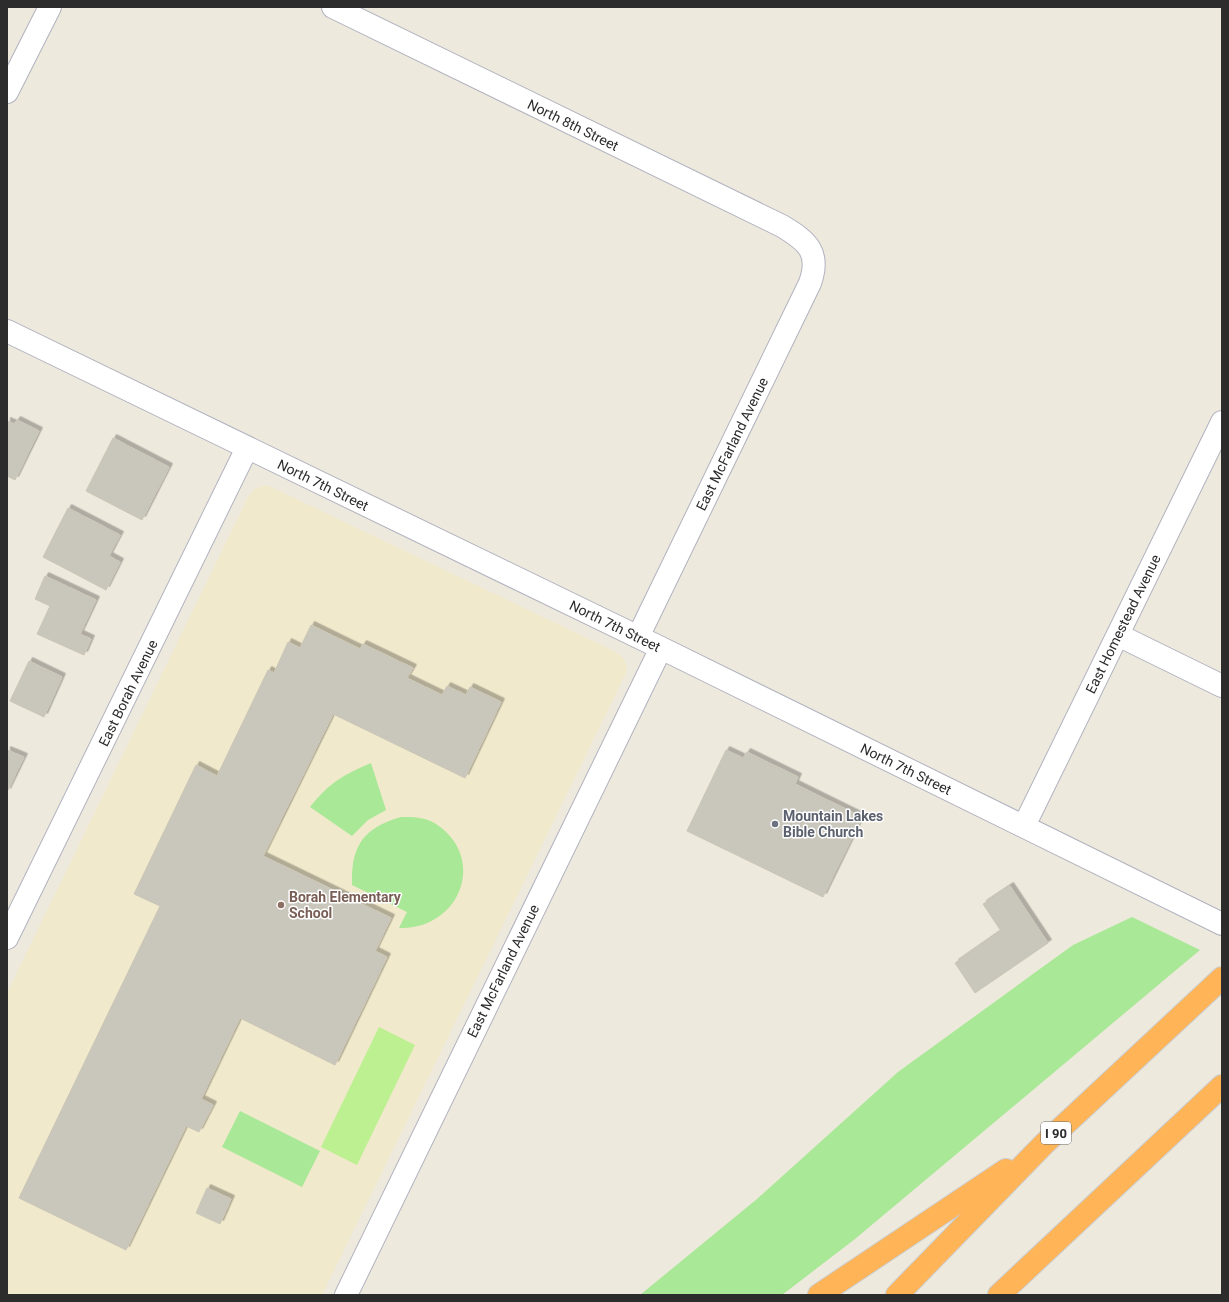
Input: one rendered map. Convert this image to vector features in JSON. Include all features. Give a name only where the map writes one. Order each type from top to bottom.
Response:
[{"type":"highway","name":"I 90","points":[[897,1295],[1044,1144],[1222,978]]},
{"type":"highway","points":[[999,1295],[1222,1086]]},
{"type":"highway","points":[[819,1295],[1044,1144]]},
{"type":"street","points":[[7,92],[50,7]]},
{"type":"street","name":"North 8th Street","points":[[332,7],[782,226],[802,238],[809,248]]},
{"type":"street","name":"East McFarland Avenue","points":[[638,637],[810,283],[814,271],[814,262],[809,248]]},
{"type":"street","name":"North 7th Street","points":[[7,331],[661,648],[1222,924]]},
{"type":"street","name":"East Homestead Avenue","points":[[1024,826],[1118,635],[1214,456],[1222,422]]},
{"type":"street","name":"East Borah Avenue","points":[[7,938],[247,448]]},
{"type":"street","points":[[1118,635],[1222,686]]},
{"type":"street","name":"East McFarland Avenue","points":[[346,1295],[661,648]]},
{"type":"shaded area","name":"Borah Elementary School","points":[[267,485],[616,652],[623,658],[627,666],[626,673],[322,1295],[7,1295],[7,993],[247,499],[254,489]]},
{"type":"green space","points":[[371,763],[386,810],[368,820],[352,836],[310,807],[337,780]]},
{"type":"green space","points":[[401,817],[415,817],[432,822],[452,838],[461,855],[463,872],[460,890],[451,905],[438,917],[420,926],[399,928],[407,912],[352,885],[352,871],[357,849],[362,840],[377,827],[388,821]]},
{"type":"green space","points":[[1132,917],[1200,950],[855,1239],[782,1295],[640,1295],[757,1199],[898,1072],[1073,945]]},
{"type":"green space","points":[[379,1027],[415,1045],[357,1165],[321,1147]]},
{"type":"green space","points":[[240,1111],[320,1151],[302,1187],[222,1147]]},
{"type":"building","points":[[17,420],[39,431],[15,480],[7,476],[7,421],[14,424]]},
{"type":"building","points":[[113,438],[169,467],[142,520],[86,491]]},
{"type":"building","points":[[68,508],[120,535],[109,556],[120,562],[106,590],[43,557]]},
{"type":"building","points":[[45,576],[96,600],[80,634],[91,639],[84,655],[37,634],[50,606],[35,599]]},
{"type":"building","points":[[311,625],[360,649],[363,644],[413,668],[407,678],[442,695],[447,686],[466,695],[470,687],[501,702],[465,778],[333,714],[263,856],[391,918],[375,951],[387,957],[335,1065],[240,1018],[201,1099],[213,1105],[199,1132],[186,1126],[126,1250],[19,1198],[160,906],[134,894],[196,765],[217,776],[268,670],[274,673],[288,642],[300,648]]},
{"type":"building","points":[[29,661],[62,677],[44,717],[10,701]]},
{"type":"building","points":[[7,750],[24,757],[7,792]]},
{"type":"building","name":"Mountain Lakes Bible Church","points":[[726,750],[743,758],[747,752],[798,777],[795,784],[862,817],[823,897],[687,831]]},
{"type":"building","points":[[1010,886],[1048,943],[975,993],[955,963],[1001,931],[983,904]]},
{"type":"building","points":[[207,1188],[231,1199],[220,1224],[196,1213]]},
{"type":"place","name":"Mountain Lakes Bible Church","points":[[775,824]]},
{"type":"place","name":"Borah Elementary School","points":[[281,905]]}]
